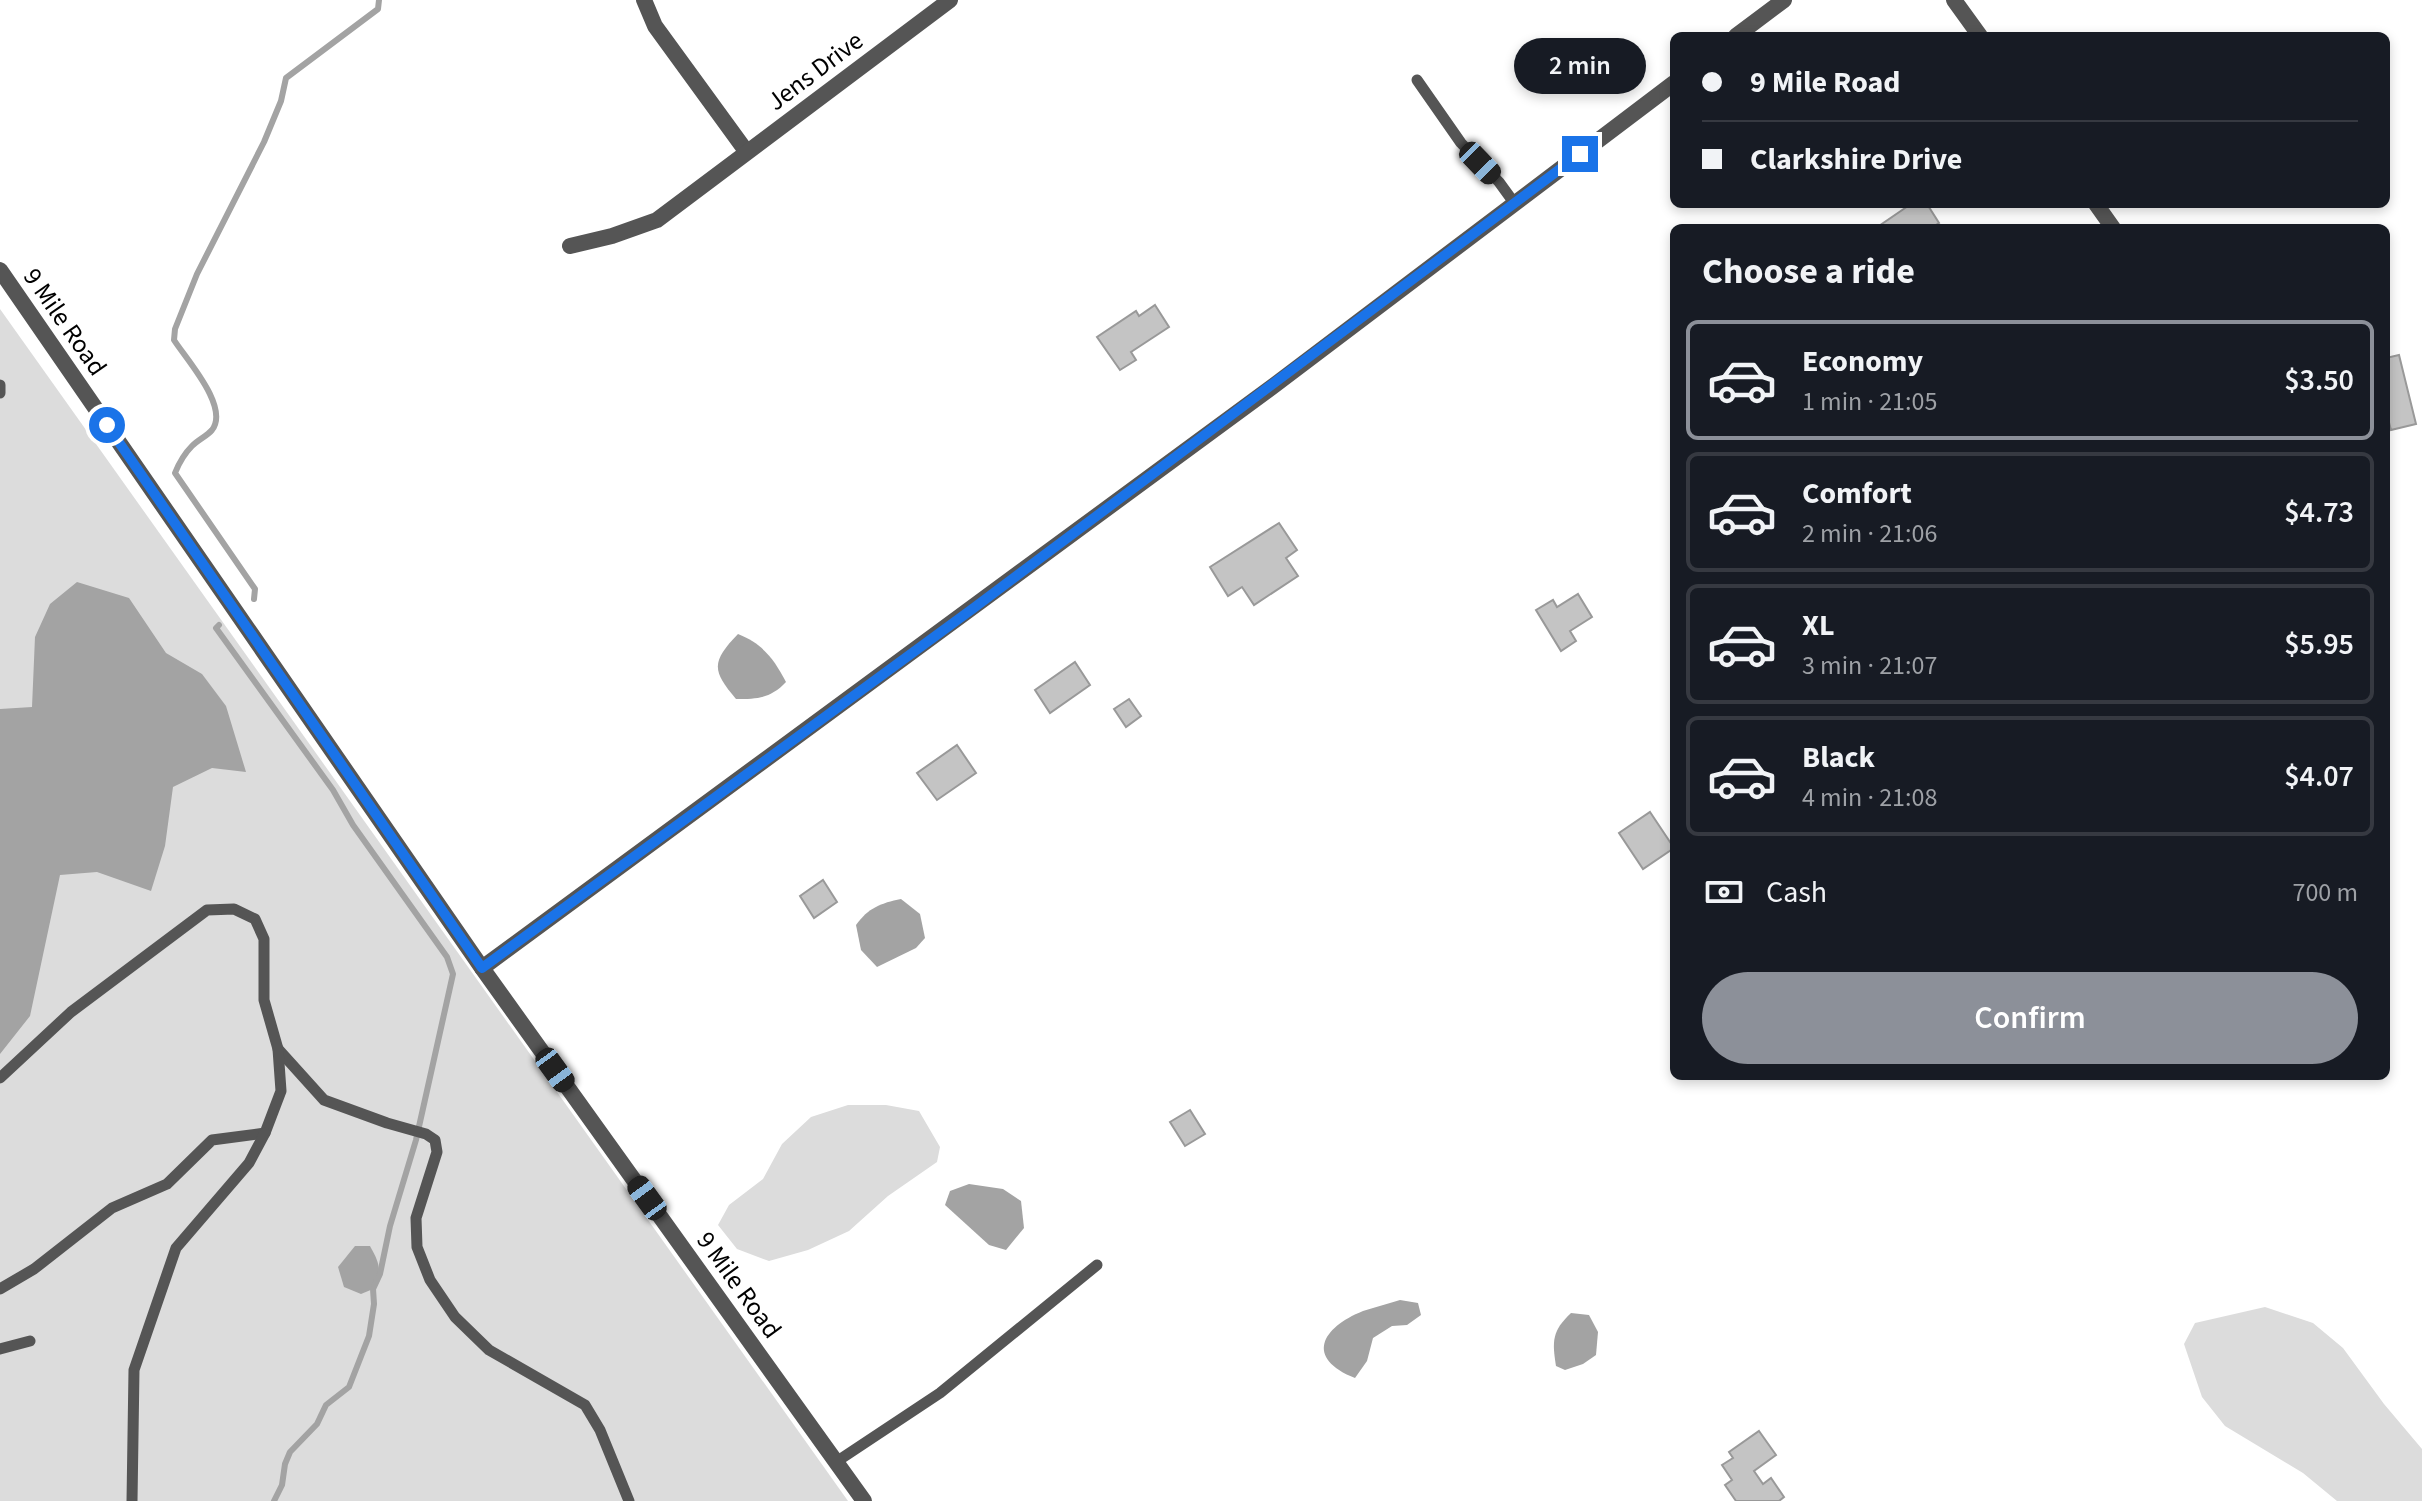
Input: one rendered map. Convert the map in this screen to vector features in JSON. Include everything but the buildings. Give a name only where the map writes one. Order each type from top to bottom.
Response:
[{"type":"street","points":[[644,0],[655,26],[746,151]]},
{"type":"street","name":"Jens Drive","points":[[570,246],[612,236],[657,220],[950,0]]},
{"type":"street","points":[[1741,32],[1784,0]]},
{"type":"street","points":[[1954,0],[1977,32]]},
{"type":"street","points":[[482,968],[975,607],[1670,86]]},
{"type":"street","name":"9 Mile Road","points":[[0,270],[482,968],[864,1501]]},
{"type":"lane","points":[[1417,80],[1461,143],[1499,182],[1515,204]]},
{"type":"lane","points":[[0,385],[0,393]]},
{"type":"lane","points":[[0,1078],[71,1012],[207,910],[234,909],[255,919],[264,939],[264,1000],[278,1049],[281,1091],[265,1133],[249,1163],[176,1248],[134,1370],[132,1501]]},
{"type":"lane","points":[[278,1049],[324,1100],[426,1134],[435,1140],[437,1152],[416,1218],[417,1247],[430,1280],[455,1317],[489,1350],[585,1405],[600,1430],[629,1501]]},
{"type":"lane","points":[[0,1289],[34,1269],[112,1208],[167,1184],[212,1140],[265,1133]]},
{"type":"lane","points":[[836,1462],[940,1393],[1097,1265]]},
{"type":"lane","points":[[0,1349],[30,1341]]},
{"type":"shaded area","points":[[0,309],[848,1501],[0,1501]]},
{"type":"shaded area","points":[[77,582],[129,598],[166,653],[202,674],[226,706],[246,772],[212,768],[173,787],[165,846],[151,891],[97,872],[60,875],[30,1016],[0,1054],[0,709],[32,707],[35,637],[50,604]]},
{"type":"shaded area","points":[[738,634],[761,648],[777,666],[786,682],[775,691],[758,698],[736,699],[722,680],[719,659]]},
{"type":"shaded area","points":[[901,899],[920,914],[925,938],[916,948],[877,967],[861,950],[856,925],[876,907]]},
{"type":"shaded area","points":[[848,1105],[886,1105],[919,1111],[940,1147],[937,1162],[888,1196],[849,1231],[808,1250],[769,1261],[737,1249],[718,1225],[729,1205],[763,1179],[782,1144],[811,1117]]},
{"type":"shaded area","points":[[969,1184],[1003,1189],[1021,1201],[1024,1228],[1006,1250],[989,1245],[945,1205],[950,1191]]},
{"type":"shaded area","points":[[355,1246],[370,1246],[379,1267],[373,1289],[361,1294],[344,1287],[338,1267]]},
{"type":"shaded area","points":[[1400,1300],[1418,1303],[1421,1315],[1407,1325],[1392,1326],[1373,1338],[1367,1361],[1355,1378],[1329,1361],[1324,1352],[1324,1343],[1337,1326],[1363,1311]]},
{"type":"shaded area","points":[[2265,1307],[2313,1323],[2343,1348],[2422,1449],[2422,1501],[2337,1501],[2303,1473],[2225,1426],[2202,1397],[2184,1344],[2195,1323]]},
{"type":"shaded area","points":[[1571,1313],[1589,1315],[1598,1332],[1596,1355],[1583,1364],[1565,1370],[1556,1366],[1554,1343],[1560,1325]]},
{"type":"waterway","points":[[254,599],[255,589],[175,473],[187,452],[212,430],[216,420],[211,396],[174,340],[175,329],[197,274],[264,142],[281,101],[286,78],[378,9],[379,0]]},
{"type":"waterway","points":[[219,625],[216,628],[333,790],[353,825],[447,957],[453,974],[416,1140],[390,1226],[380,1274],[373,1289],[369,1336],[349,1387],[326,1405],[317,1424],[290,1452],[282,1485],[274,1501]]},
{"type":"route","points":[[107,425],[482,968],[1272,387],[1580,154]]}]
